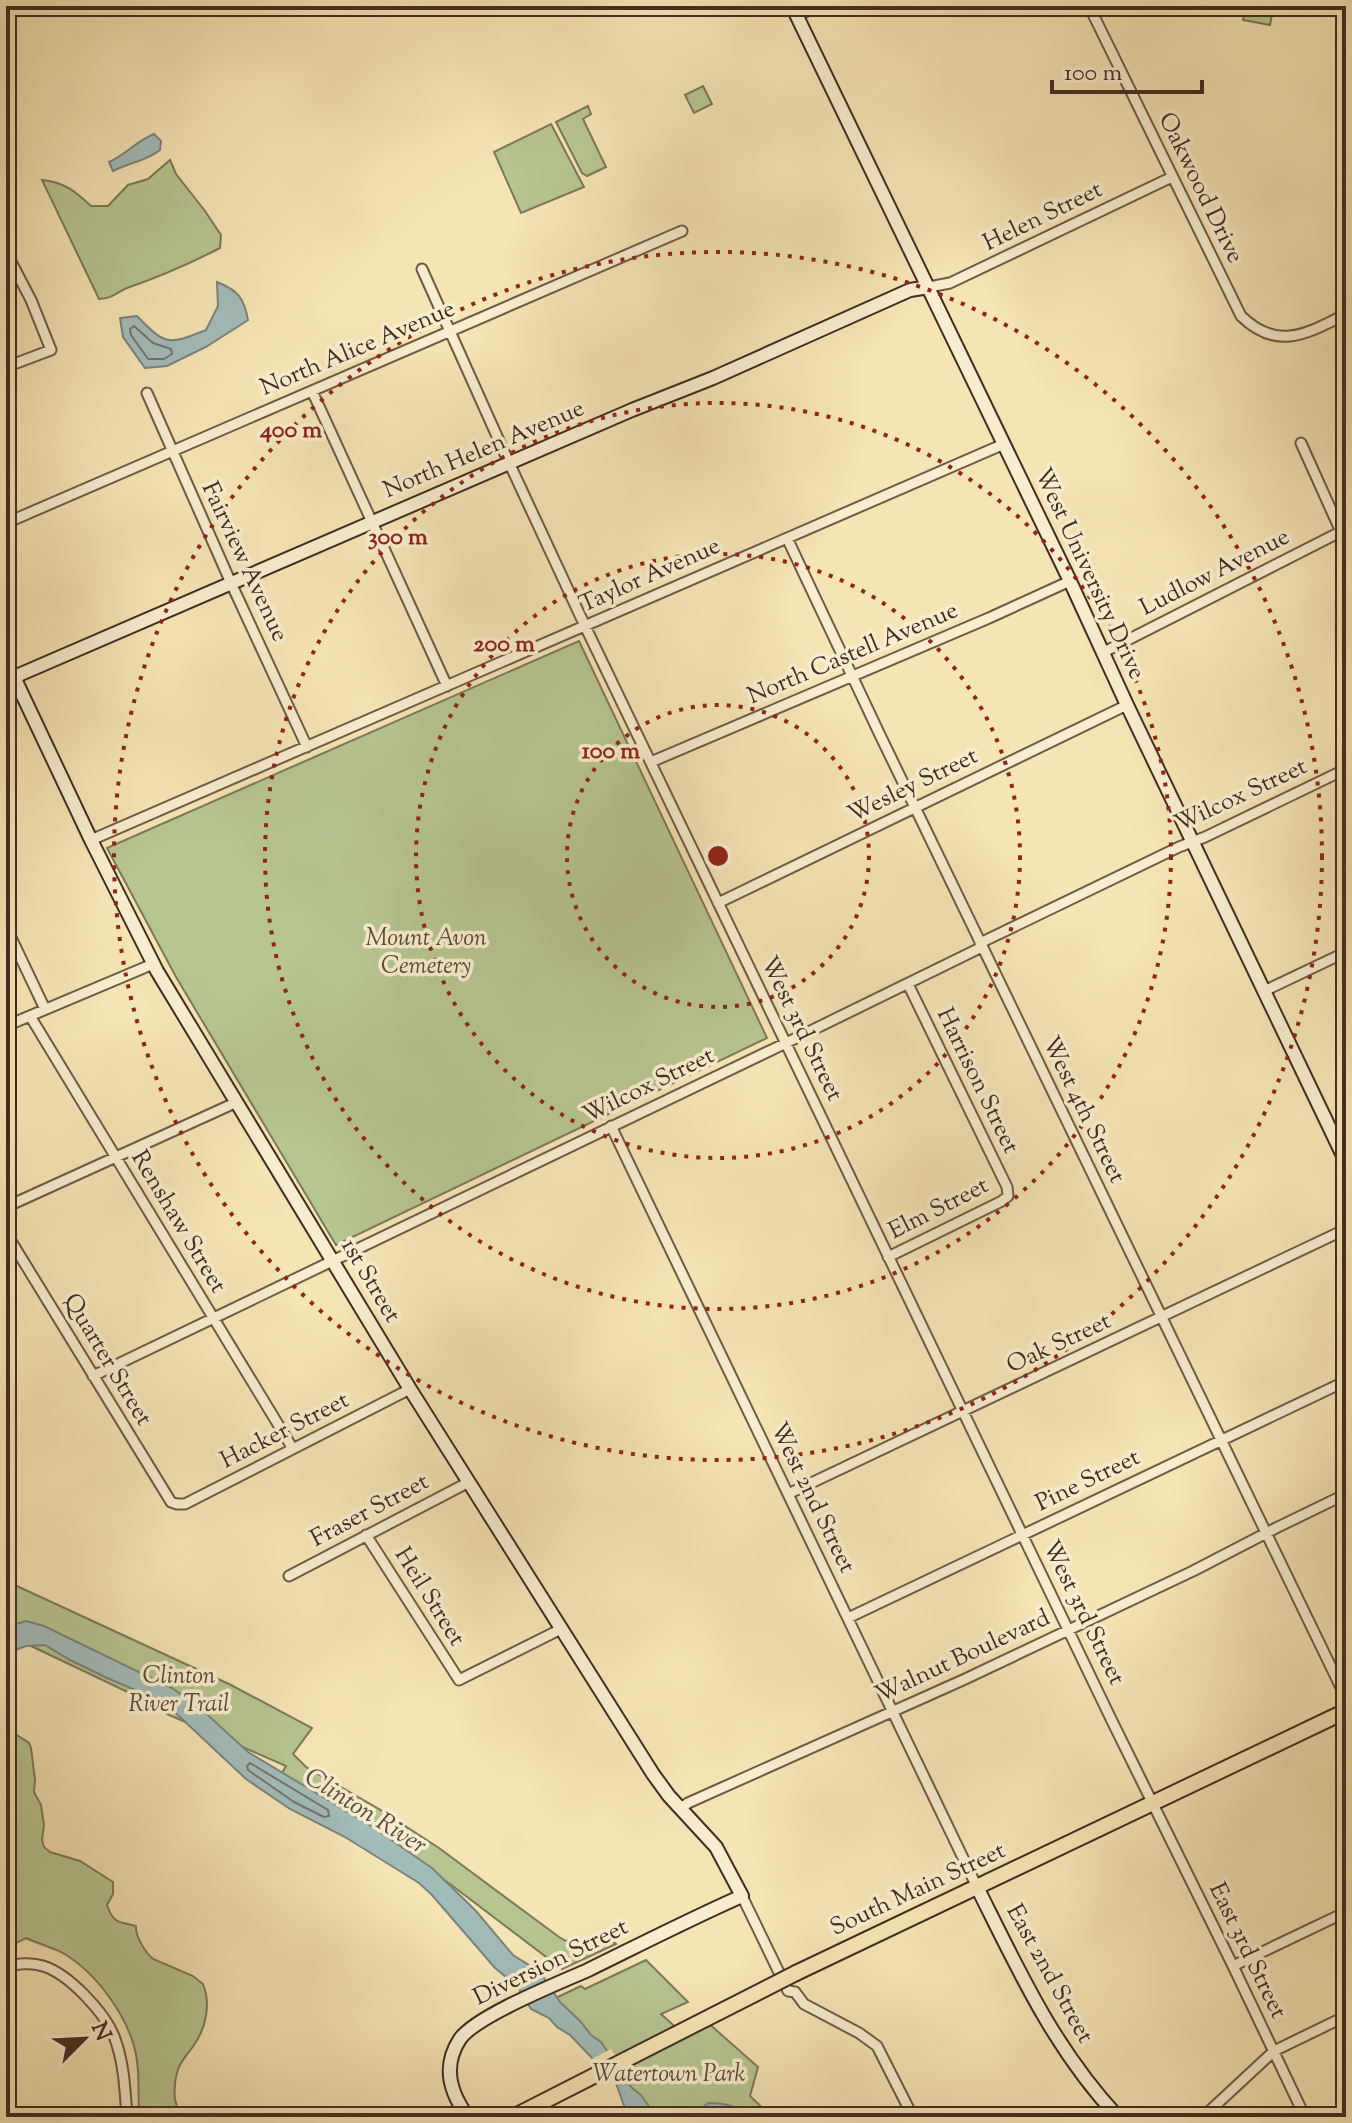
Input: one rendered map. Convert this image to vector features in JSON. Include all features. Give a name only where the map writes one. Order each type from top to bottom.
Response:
[{"type":"main road","name":"South Main Street","points":[[513,2117],[796,1973],[1346,1711]]},
{"type":"street","points":[[794,11],[818,6]]},
{"type":"street","name":"Oakwood Drive","points":[[1089,6],[1236,309],[1248,323],[1267,333],[1294,337],[1346,314]]},
{"type":"street","name":"West University Drive","points":[[794,11],[1346,1162]]},
{"type":"street","name":"Helen Street","points":[[929,287],[950,283],[1172,177]]},
{"type":"street","name":"North Alice Avenue","points":[[6,523],[682,231]]},
{"type":"street","points":[[6,252],[31,300],[51,350],[6,367]]},
{"type":"street","name":"West 3rd Street","points":[[422,269],[585,626],[1153,1803]]},
{"type":"street","name":"North Helen Avenue","points":[[10,679],[736,368],[910,290],[929,287]]},
{"type":"street","points":[[312,391],[447,686]]},
{"type":"street","name":"Fairview Avenue","points":[[147,393],[307,747]]},
{"type":"street","points":[[1301,443],[1343,530],[1346,543]]},
{"type":"street","name":"Taylor Avenue","points":[[91,840],[1004,444]]},
{"type":"street","name":"Ludlow Avenue","points":[[1102,653],[1343,530]]},
{"type":"street","name":"West 4th Street","points":[[787,538],[1346,1698]]},
{"type":"street","name":"North Castell Avenue","points":[[651,762],[1070,581]]},
{"type":"street","name":"1st Street","points":[[6,660],[10,679],[153,964],[410,1389],[561,1629],[653,1774],[716,1847],[742,1896]]},
{"type":"street","name":"Wesley Street","points":[[718,903],[1127,705]]},
{"type":"street","name":"Wilcox Street","points":[[93,1376],[908,984],[981,945],[1346,769]]},
{"type":"street","points":[[6,927],[45,1009]]},
{"type":"street","points":[[1264,991],[1346,952]]},
{"type":"street","points":[[6,1026],[153,964]]},
{"type":"street","name":"Harrison Street","points":[[908,984],[1007,1187],[1008,1196]]},
{"type":"street","name":"Renshaw Street","points":[[30,1016],[293,1449]]},
{"type":"street","points":[[6,1207],[237,1102]]},
{"type":"street","name":"West 2nd Street","points":[[611,1126],[977,1887]]},
{"type":"street","name":"Elm Street","points":[[888,1257],[1008,1196]]},
{"type":"street","name":"Oak Street","points":[[788,1494],[1346,1229]]},
{"type":"street","name":"Quarter Street","points":[[6,1233],[166,1496],[177,1504]]},
{"type":"street","name":"Pine Street","points":[[848,1618],[1346,1381]]},
{"type":"street","name":"Hacker Street","points":[[177,1504],[185,1504],[410,1389]]},
{"type":"street","name":"Fraser Street","points":[[289,1576],[469,1482]]},
{"type":"street","name":"Walnut Boulevard","points":[[681,1808],[1069,1630],[1346,1494]]},
{"type":"street","name":"Heil Street","points":[[366,1535],[459,1680],[561,1629]]},
{"type":"street","name":"East 3rd Street","points":[[1153,1803],[1305,2117]]},
{"type":"street","name":"East 2nd Street","points":[[977,1887],[1054,2035],[1118,2117]]},
{"type":"street","points":[[742,1896],[788,1991],[795,1992],[804,2004],[877,2046],[913,2117]]},
{"type":"street","name":"Diversion Street","points":[[468,2117],[451,2088],[449,2071],[452,2053],[471,2028],[742,1896]]},
{"type":"street","points":[[1233,1966],[1346,1912]]},
{"type":"street","points":[[6,1966],[24,1963],[44,1966],[81,1991],[101,2014],[112,2032],[124,2073],[127,2117]]},
{"type":"street","points":[[1203,2117],[1274,2051],[1346,2016]]},
{"type":"green space","points":[[1246,6],[1273,9],[1270,25],[1243,20]]},
{"type":"green space","points":[[703,86],[712,104],[694,113],[685,95]]},
{"type":"green space","points":[[588,106],[591,114],[583,119],[606,167],[587,176],[582,173],[556,122]]},
{"type":"green space","points":[[551,124],[584,187],[521,213],[494,152]]},
{"type":"green space","points":[[170,160],[176,174],[221,235],[220,248],[175,270],[99,299],[42,180],[69,188],[91,206],[108,206],[128,185],[148,179]]},
{"type":"green space","name":"Mount Avon Cemetery","points":[[579,641],[767,1038],[336,1245],[176,977],[107,848]]},
{"type":"green space","name":"Clinton River Trail","points":[[6,1581],[231,1685],[312,1728],[293,1754],[306,1767],[439,1848],[566,1941],[607,1935],[616,1944],[562,1969],[450,1884],[383,1839],[279,1778],[286,1766],[160,1711],[157,1706],[6,1634]]},
{"type":"green space","points":[[6,1728],[29,1743],[31,1748],[34,1792],[41,1805],[44,1825],[44,1847],[50,1852],[80,1861],[113,1882],[113,1894],[107,1905],[115,1919],[136,1926],[141,1944],[153,1959],[193,1976],[203,1984],[207,2000],[204,2024],[180,2065],[176,2079],[179,2117],[140,2117],[134,2046],[111,1999],[87,1972],[61,1952],[26,1938],[6,1948]]},
{"type":"green space","name":"Watertown Park","points":[[646,1960],[688,2002],[661,2014],[683,2034],[707,2022],[758,2067],[750,2096],[772,2117],[655,2117],[591,2045],[543,2004],[581,1986],[585,1989]]},
{"type":"water","points":[[154,134],[161,141],[160,150],[113,171],[109,162]]},
{"type":"water","points":[[217,282],[238,295],[248,320],[206,347],[167,366],[145,368],[123,337],[120,318],[137,316],[155,333],[168,340],[193,335],[206,330],[218,306]]},
{"type":"water","points":[[26,1621],[44,1626],[172,1688],[199,1707],[248,1752],[371,1826],[432,1868],[476,1911],[513,1955],[540,1972],[560,2002],[601,2042],[656,2117],[628,2117],[616,2083],[570,2035],[549,2018],[531,2009],[517,1986],[495,1968],[419,1883],[345,1837],[290,1809],[246,1779],[164,1702],[107,1678],[45,1645],[26,1646],[6,1657],[6,1631]]},
{"type":"water","points":[[709,2103],[732,2106],[752,2117],[687,2117]]},
{"type":"pier","points":[[611,2049],[630,2076],[612,2085],[590,2060]]},
{"type":"water label","name":"Clinton River","points":[[365,1812]]}]
